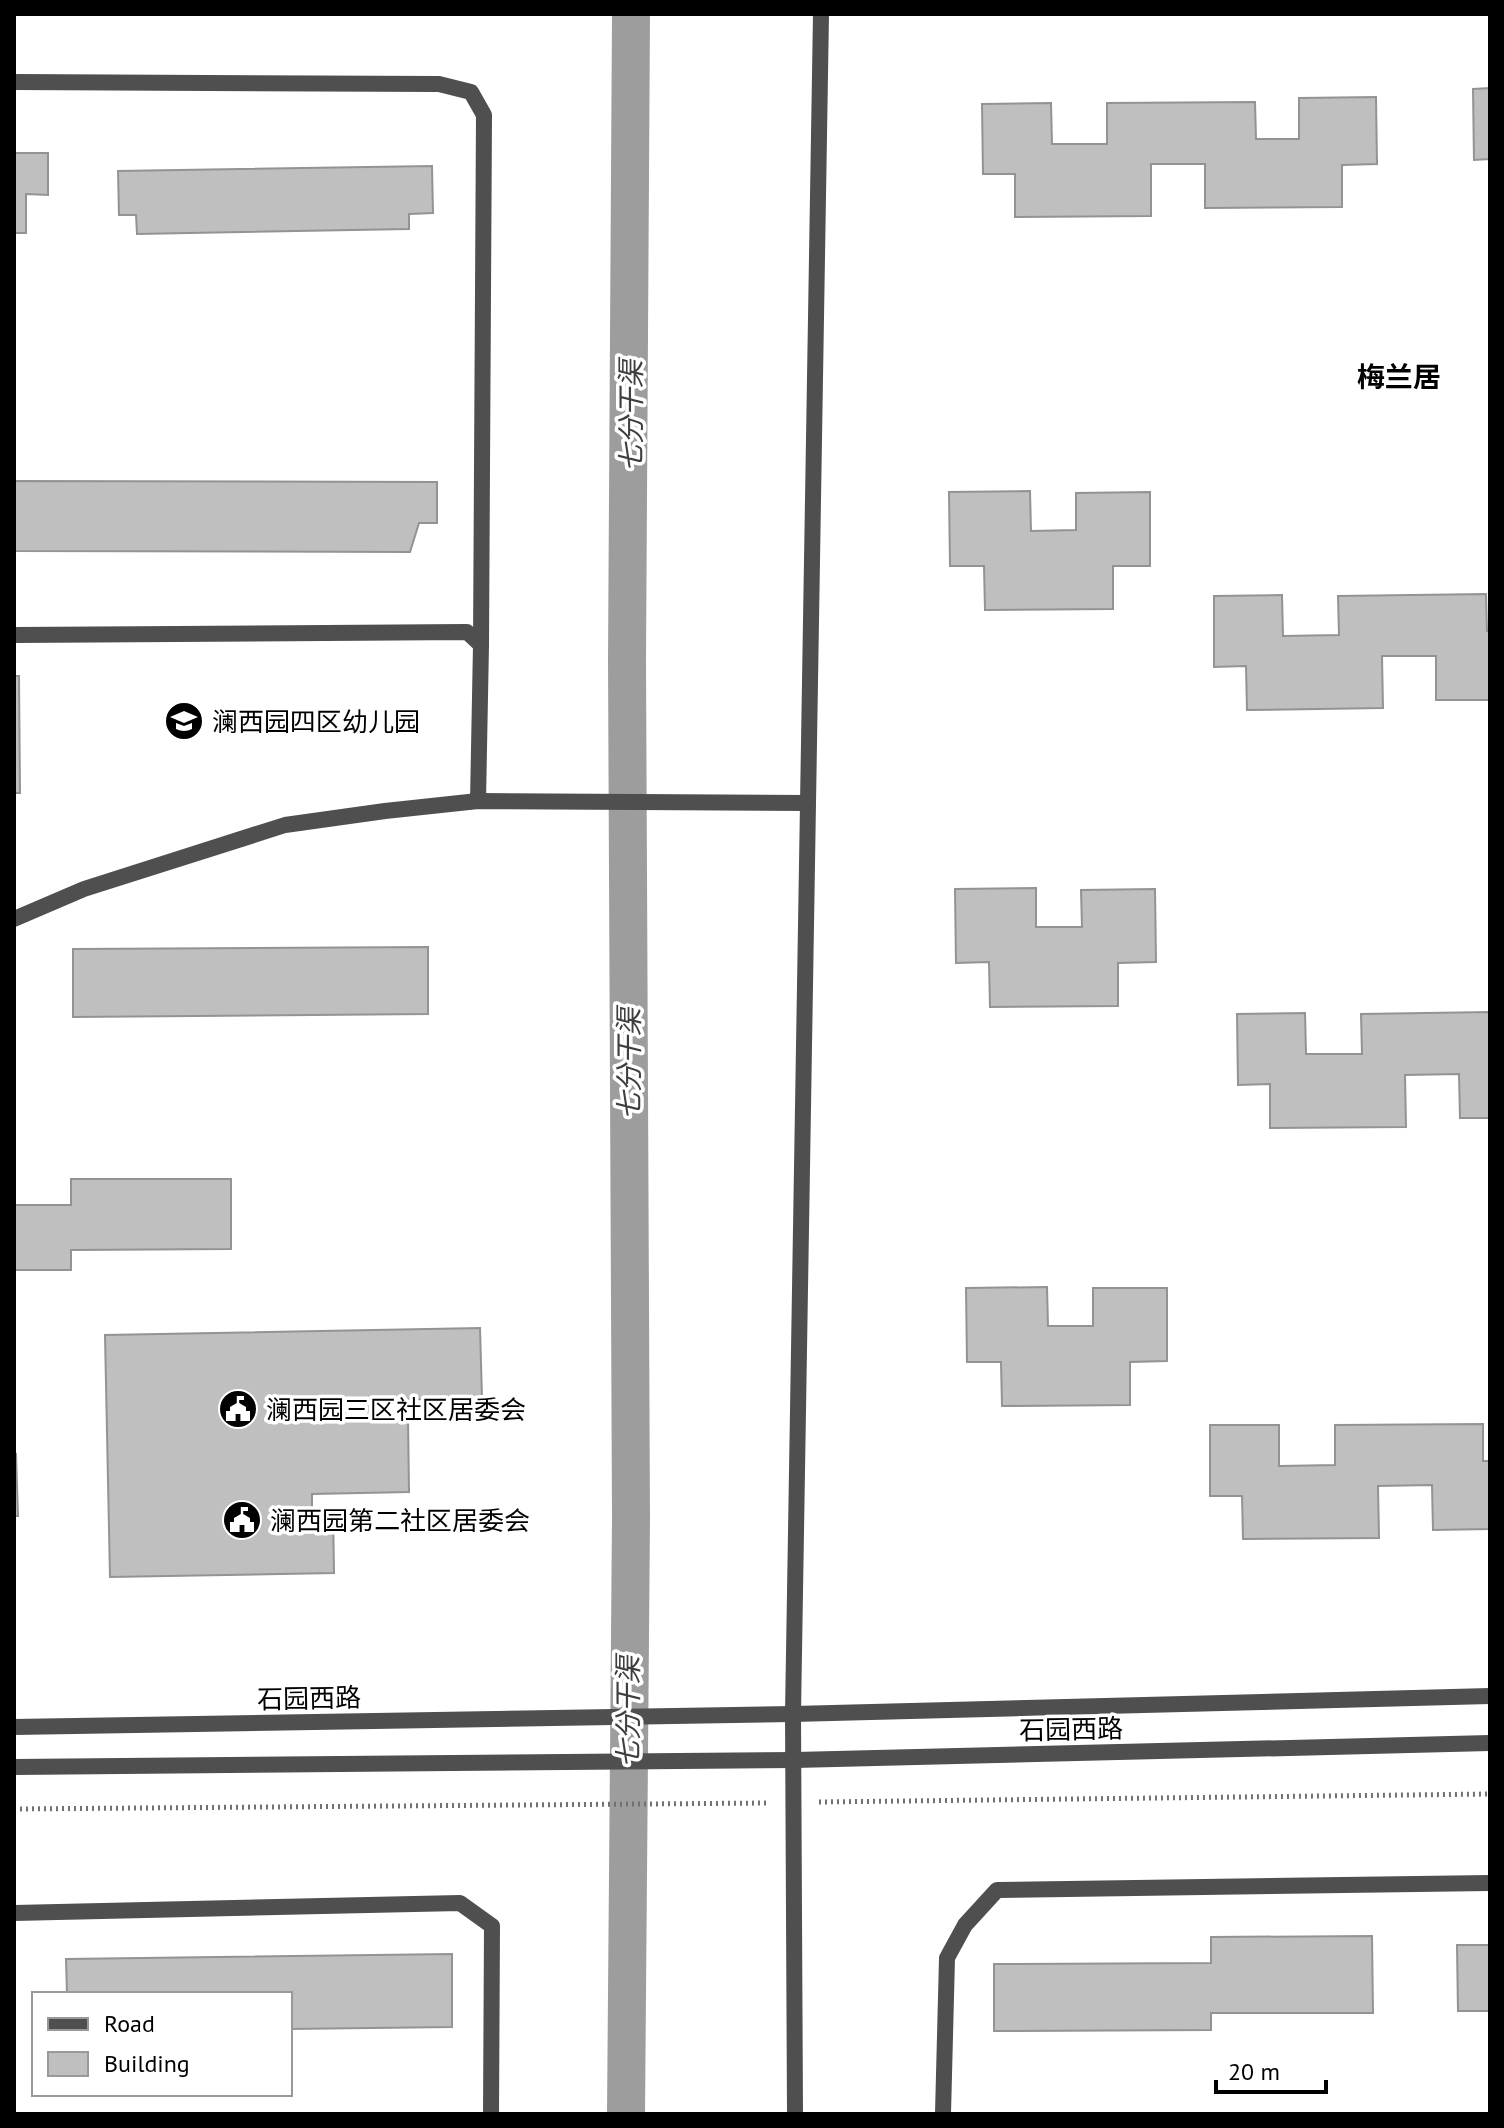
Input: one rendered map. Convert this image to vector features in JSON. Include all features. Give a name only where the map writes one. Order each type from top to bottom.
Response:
[{"type":"street","points":[[795,2114],[793,1714],[821,14]]},
{"type":"street","points":[[14,82],[439,84],[471,92],[484,115],[478,801]]},
{"type":"street","points":[[14,635],[467,632],[481,645]]},
{"type":"street","points":[[14,919],[84,889],[285,825],[478,801],[808,803]]},
{"type":"street","name":"石园西路","points":[[14,1727],[654,1717],[1490,1696]]},
{"type":"street","name":"石园西路","points":[[14,1767],[795,1760],[1490,1743]]},
{"type":"street","points":[[943,2114],[947,1958],[965,1925],[997,1890],[1490,1883]]},
{"type":"street","points":[[14,1913],[460,1903],[492,1926],[491,2114]]},
{"type":"path","points":[[14,1809],[1490,1794]]},
{"type":"building","points":[[1490,88],[1490,159],[1474,160],[1473,89]]},
{"type":"building","points":[[1376,97],[1377,164],[1342,165],[1342,207],[1205,208],[1205,164],[1151,164],[1151,216],[1015,217],[1015,174],[983,174],[982,104],[1051,103],[1052,144],[1107,144],[1107,103],[1255,102],[1256,139],[1299,139],[1299,98]]},
{"type":"building","points":[[14,153],[48,153],[48,195],[26,194],[26,233],[14,233]]},
{"type":"building","points":[[432,166],[433,213],[409,214],[409,229],[137,234],[136,215],[119,215],[118,171]]},
{"type":"building","points":[[14,481],[437,482],[437,523],[419,523],[410,552],[14,551]]},
{"type":"building","points":[[1030,491],[1031,531],[1076,530],[1076,493],[1150,492],[1150,566],[1113,566],[1113,609],[985,610],[984,566],[950,566],[949,492]]},
{"type":"building","points":[[1486,594],[1487,631],[1490,631],[1490,700],[1436,700],[1436,656],[1382,656],[1383,708],[1247,710],[1246,666],[1214,667],[1214,596],[1282,595],[1283,636],[1339,635],[1338,596]]},
{"type":"building","points":[[14,676],[19,676],[20,793],[14,793]]},
{"type":"building","points":[[1036,888],[1036,927],[1082,927],[1081,890],[1155,889],[1156,962],[1118,963],[1118,1006],[990,1007],[989,962],[956,963],[955,889]]},
{"type":"building","points":[[428,947],[428,1014],[73,1017],[73,949]]},
{"type":"building","points":[[1490,1012],[1490,1118],[1460,1118],[1459,1074],[1405,1075],[1406,1127],[1270,1128],[1270,1084],[1238,1085],[1237,1014],[1305,1013],[1306,1054],[1362,1054],[1361,1014]]},
{"type":"building","points":[[71,1179],[231,1179],[231,1249],[71,1250],[71,1270],[14,1270],[14,1205],[71,1205]]},
{"type":"building","points":[[1047,1287],[1048,1326],[1093,1326],[1093,1288],[1167,1288],[1167,1361],[1130,1362],[1130,1405],[1002,1406],[1001,1362],[967,1362],[966,1288]]},
{"type":"building","points":[[480,1328],[482,1398],[382,1400],[383,1418],[408,1418],[409,1492],[312,1494],[312,1513],[333,1512],[334,1573],[110,1577],[105,1335]]},
{"type":"building","points":[[1483,1424],[1483,1461],[1490,1461],[1490,1529],[1433,1530],[1432,1485],[1378,1486],[1379,1538],[1243,1539],[1242,1496],[1210,1496],[1210,1425],[1279,1425],[1279,1466],[1335,1465],[1335,1425]]},
{"type":"building","points":[[16,1454],[18,1516],[14,1516]]},
{"type":"building","points":[[1372,1936],[1373,2013],[1211,2013],[1211,2030],[994,2031],[994,1964],[1211,1963],[1211,1937]]},
{"type":"building","points":[[1457,1945],[1490,1945],[1490,2011],[1458,2011]]},
{"type":"building","points":[[452,1954],[452,2027],[292,2029],[292,1992],[67,1992],[66,1959]]},
{"type":"waterway","name":"七分干渠","points":[[626,2114],[631,1517],[627,659],[631,14]]},
{"type":"place","name":"澜西园四区幼儿园","points":[[184,721]]},
{"type":"place","name":"澜西园三区社区居委会","points":[[238,1409]]},
{"type":"place","name":"澜西园第二社区居委会","points":[[242,1520]]},
{"type":"district","name":"梅兰居","points":[[1399,376]]}]
